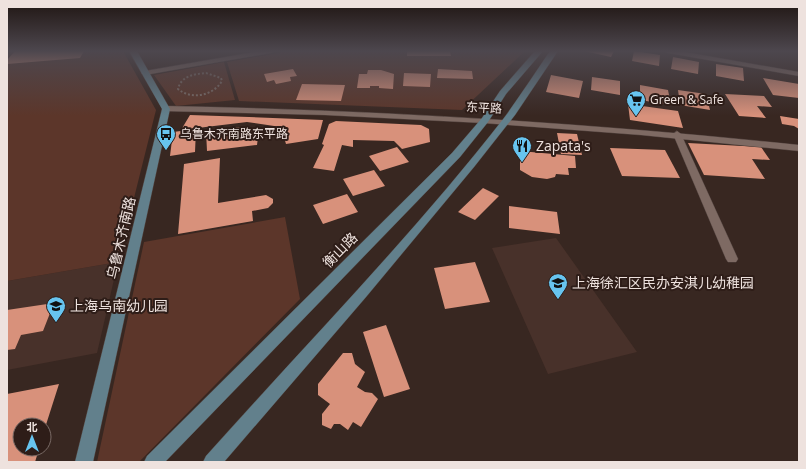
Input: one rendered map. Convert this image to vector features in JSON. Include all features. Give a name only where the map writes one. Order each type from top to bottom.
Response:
[{"type":"main road","points":[[145,73],[166,109]]},
{"type":"main road","name":"衡山路","points":[[153,462],[456,155],[485,120],[503,93],[520,73]]},
{"type":"main road","points":[[212,462],[392,257],[506,121],[539,73]]},
{"type":"main road","name":"乌鲁木齐南路","points":[[84,462],[166,109]]},
{"type":"street","name":"东平路","points":[[166,109],[262,110],[506,121],[677,134],[799,148]]},
{"type":"lane","points":[[677,134],[732,259]]},
{"type":"path","points":[[206,73],[221,78],[222,81],[217,88],[205,93],[190,95],[180,92],[178,89],[181,82],[185,78],[206,73]]},
{"type":"shaded area","points":[[7,73],[135,73],[156,110],[118,262],[7,281]]},
{"type":"shaded area","points":[[165,73],[227,73],[235,100],[176,106],[154,75]]},
{"type":"shaded area","points":[[230,73],[502,73],[462,110],[239,101]]},
{"type":"shaded area","points":[[285,217],[300,299],[139,462],[97,462],[144,242]]},
{"type":"shaded area","name":"上海徐汇区民办安淇儿幼稚园","points":[[556,238],[637,352],[548,374],[492,248]]},
{"type":"shaded area","name":"上海乌南幼儿园","points":[[118,262],[97,353],[7,370],[7,281]]},
{"type":"building","points":[[295,73],[297,76],[290,77],[291,81],[276,84],[274,80],[267,82],[264,74]]},
{"type":"building","points":[[404,73],[431,74],[430,87],[403,86]]},
{"type":"building","points":[[438,73],[472,73],[473,79],[437,78]]},
{"type":"building","points":[[716,73],[743,73],[744,81],[716,76]]},
{"type":"building","points":[[359,74],[394,74],[393,89],[379,88],[379,86],[357,88]]},
{"type":"building","points":[[551,75],[583,81],[579,98],[546,92]]},
{"type":"building","points":[[592,77],[620,81],[620,95],[591,90]]},
{"type":"building","points":[[763,78],[799,84],[799,98],[773,95]]},
{"type":"building","points":[[302,84],[345,85],[341,101],[296,100]]},
{"type":"building","points":[[640,85],[668,90],[671,105],[640,100]]},
{"type":"building","points":[[678,90],[706,94],[710,110],[680,105]]},
{"type":"building","points":[[725,94],[764,96],[772,107],[757,106],[766,118],[739,116]]},
{"type":"building","points":[[628,104],[678,111],[683,128],[630,120]]},
{"type":"building","points":[[190,115],[323,120],[318,139],[286,144],[281,127],[247,122],[181,130]]},
{"type":"building","points":[[780,116],[799,119],[799,129],[794,126],[782,124]]},
{"type":"building","points":[[336,121],[421,125],[429,129],[430,142],[402,149],[394,141],[353,140],[353,147],[342,145],[334,171],[313,168],[324,145],[322,144],[329,124]]},
{"type":"building","points":[[239,127],[259,129],[257,145],[207,151],[206,131]]},
{"type":"building","points":[[196,129],[195,152],[170,156],[173,132]]},
{"type":"building","points":[[557,133],[577,134],[582,155],[561,154]]},
{"type":"building","points":[[688,143],[761,147],[770,160],[752,159],[765,179],[704,175]]},
{"type":"building","points":[[397,147],[409,162],[380,171],[369,156]]},
{"type":"building","points":[[610,148],[665,150],[680,178],[622,176]]},
{"type":"building","points":[[520,151],[575,156],[576,168],[568,168],[569,175],[556,174],[555,177],[547,179],[532,177],[520,170]]},
{"type":"building","points":[[220,158],[218,203],[266,195],[273,199],[273,203],[268,208],[252,211],[253,221],[178,234],[184,164]]},
{"type":"building","points":[[374,170],[385,186],[353,196],[343,179]]},
{"type":"building","points":[[483,188],[499,196],[475,220],[458,212]]},
{"type":"building","points":[[347,194],[358,212],[323,224],[313,205]]},
{"type":"building","points":[[509,206],[557,212],[560,234],[509,228]]},
{"type":"building","points":[[475,262],[490,302],[445,309],[434,268]]},
{"type":"building","points":[[54,303],[43,331],[21,335],[15,349],[7,350],[7,310]]},
{"type":"building","points":[[386,325],[410,389],[384,397],[363,332]]},
{"type":"building","points":[[343,353],[352,353],[355,364],[365,372],[357,387],[365,392],[372,393],[378,399],[361,427],[353,422],[348,430],[340,424],[334,424],[331,429],[322,425],[322,414],[330,404],[318,395],[318,384]]},
{"type":"building","points":[[59,384],[48,417],[12,417],[12,457],[37,457],[35,462],[7,462],[7,394]]},
{"type":"place","name":"Green & Safe","points":[[636,117]]},
{"type":"place","name":"乌鲁木齐南路东平路","points":[[166,151]]},
{"type":"place","name":"Zapata's","points":[[522,163]]},
{"type":"place","name":"上海徐汇区民办安淇儿幼稚园","points":[[558,300]]},
{"type":"place","name":"上海乌南幼儿园","points":[[56,323]]}]
